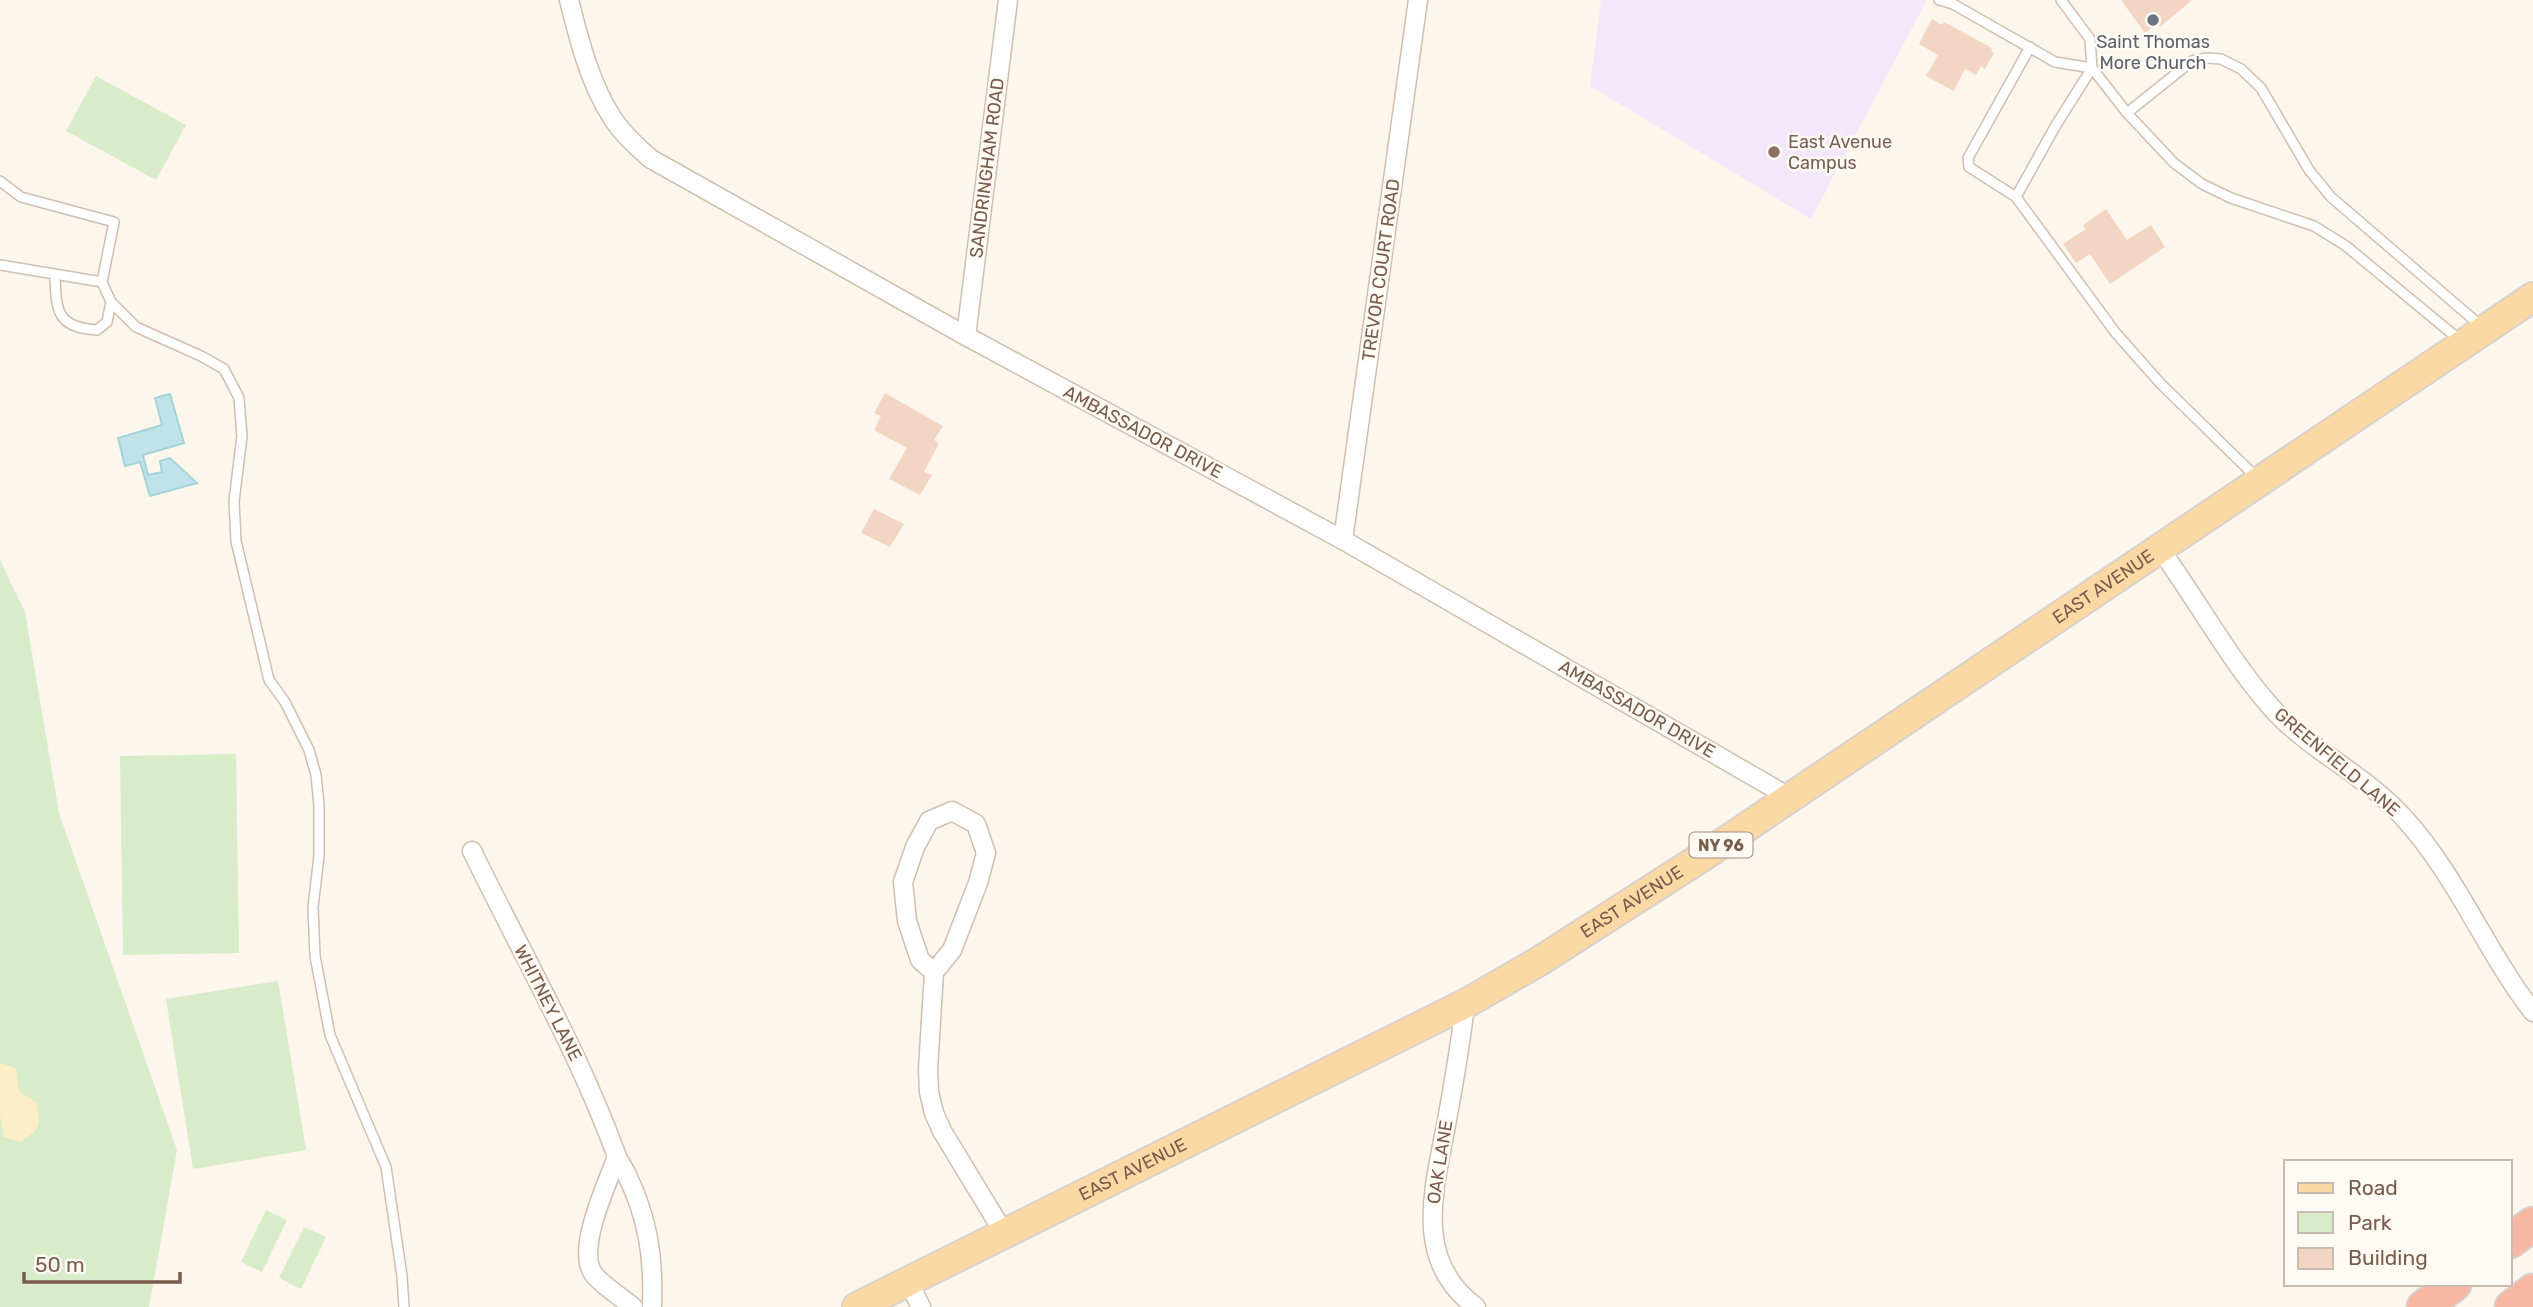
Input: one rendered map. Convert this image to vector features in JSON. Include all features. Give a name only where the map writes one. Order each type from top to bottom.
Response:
[{"type":"highway","points":[[2512,1240],[2533,1224]]},
{"type":"highway","points":[[2424,1307],[2451,1286]]},
{"type":"highway","points":[[2512,1307],[2533,1291]]},
{"type":"main road","name":"EAST AVENUE","points":[[857,1307],[1465,1004],[1575,939],[1791,798],[2533,297]]},
{"type":"street","name":"AMBASSADOR DRIVE","points":[[569,0],[592,76],[612,118],[651,159],[965,336],[1343,540],[1791,798]]},
{"type":"street","name":"SANDRINGHAM ROAD","points":[[965,336],[1008,0]]},
{"type":"street","name":"TREVOR COURT ROAD","points":[[1343,540],[1418,0]]},
{"type":"street","name":"GREENFIELD LANE","points":[[2160,549],[2270,707],[2309,742],[2374,789],[2403,816],[2430,849],[2510,982],[2533,1012]]},
{"type":"street","points":[[934,972],[920,960],[908,921],[903,882],[915,847],[929,821],[952,811],[976,824],[986,853],[978,883],[952,950],[934,972],[928,1069],[934,1113],[942,1131],[1004,1233]]},
{"type":"street","name":"WHITNEY LANE","points":[[472,851],[583,1072],[643,1214],[654,1271],[652,1307]]},
{"type":"street","name":"OAK LANE","points":[[1465,1004],[1459,1054],[1433,1199],[1432,1226],[1444,1273],[1455,1290],[1476,1307]]},
{"type":"street","points":[[617,1157],[596,1213],[588,1244],[588,1265],[594,1276],[633,1307]]},
{"type":"street","points":[[908,1281],[921,1307]]},
{"type":"lane","points":[[1939,0],[1953,4],[2056,62],[2092,68]]},
{"type":"lane","points":[[2060,0],[2090,39],[2092,68],[2127,113],[2174,163],[2202,184],[2231,198],[2314,226],[2474,336]]},
{"type":"lane","points":[[2029,47],[1968,158],[1969,167],[2016,197],[2116,332],[2160,383],[2260,481]]},
{"type":"lane","points":[[2127,113],[2192,61],[2221,59],[2241,69],[2260,88],[2309,170],[2331,198],[2474,336]]},
{"type":"lane","points":[[2016,197],[2092,68]]},
{"type":"lane","points":[[0,181],[21,197],[114,222],[102,282],[111,302],[136,327],[224,369],[239,398],[242,436],[234,501],[236,541],[269,680],[285,702],[309,750],[316,775],[319,856],[313,907],[315,956],[330,1035],[386,1167],[404,1307]]},
{"type":"lane","points":[[0,265],[102,282]]},
{"type":"lane","points":[[55,275],[58,312],[66,323],[78,328],[97,330],[107,322],[111,302]]},
{"type":"shaded area","name":"East Avenue Campus","points":[[1601,0],[1927,0],[1811,219],[1590,86]]},
{"type":"green space","points":[[96,76],[186,125],[156,180],[66,131]]},
{"type":"green space","points":[[0,560],[25,612],[59,813],[177,1150],[149,1307],[0,1307]]},
{"type":"green space","points":[[236,754],[239,953],[123,955],[120,756]]},
{"type":"green space","points":[[278,981],[306,1150],[193,1169],[166,999]]},
{"type":"green space","points":[[266,1210],[287,1220],[262,1272],[241,1262]]},
{"type":"green space","points":[[304,1227],[326,1237],[301,1289],[279,1278]]},
{"type":"sand","points":[[0,1063],[16,1068],[19,1091],[37,1103],[38,1127],[20,1142],[4,1137],[0,1116]]},
{"type":"water","points":[[170,394],[184,443],[143,455],[148,475],[162,472],[160,461],[170,458],[197,483],[150,496],[140,462],[125,466],[118,438],[162,425],[155,398]]},
{"type":"building","name":"Saint Thomas More Church","points":[[2121,0],[2192,0],[2160,27],[2158,24],[2145,33]]},
{"type":"building","points":[[1932,19],[1942,25],[1944,22],[1992,48],[1994,53],[1985,69],[1981,66],[1976,75],[1965,69],[1954,91],[1926,76],[1938,55],[1919,44]]},
{"type":"building","points":[[2106,209],[2127,240],[2151,225],[2165,247],[2110,284],[2090,254],[2076,263],[2063,244],[2086,229],[2083,225]]},
{"type":"building","points":[[885,393],[943,426],[934,440],[939,443],[924,472],[932,475],[920,495],[889,479],[907,448],[874,430],[881,416],[874,413]]},
{"type":"building","points":[[874,509],[904,524],[890,547],[861,533]]},
{"type":"place","name":"Saint Thomas More Church","points":[[2153,20]]},
{"type":"place","name":"East Avenue Campus","points":[[1774,152]]}]
